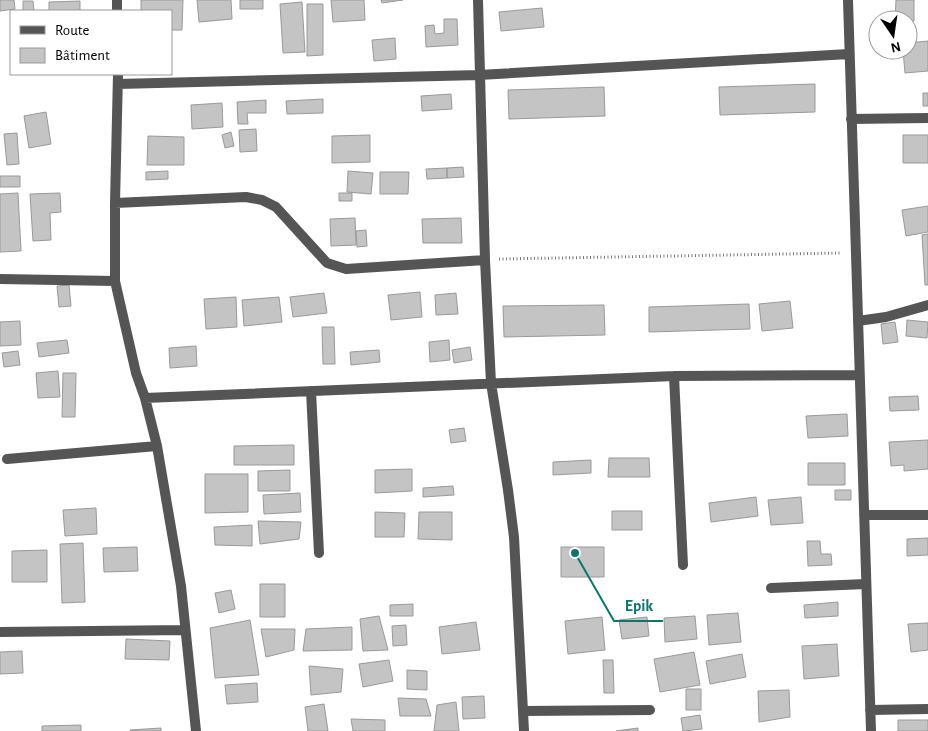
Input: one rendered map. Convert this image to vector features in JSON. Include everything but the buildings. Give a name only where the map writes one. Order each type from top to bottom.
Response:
[{"type":"street","points":[[478,0],[485,260],[491,383],[514,537],[524,731]]},
{"type":"street","points":[[848,0],[871,731]]},
{"type":"street","points":[[196,731],[181,586],[157,446],[145,398],[136,372],[116,281],[115,203],[118,79],[479,75],[849,54]]},
{"type":"street","points":[[851,119],[928,118]]},
{"type":"street","points":[[115,203],[246,198],[262,200],[276,207],[327,263],[346,269],[485,260]]},
{"type":"street","points":[[0,279],[116,281]]},
{"type":"street","points":[[858,321],[886,318],[928,305]]},
{"type":"street","points":[[145,398],[674,376],[859,375]]},
{"type":"street","points":[[674,376],[683,565]]},
{"type":"street","points":[[311,391],[319,553]]},
{"type":"street","points":[[7,459],[157,446]]},
{"type":"street","points":[[864,515],[928,516]]},
{"type":"street","points":[[771,588],[866,584]]},
{"type":"street","points":[[0,632],[185,630]]},
{"type":"street","points":[[524,711],[650,710]]},
{"type":"street","points":[[870,710],[928,710]]},
{"type":"path","points":[[485,260],[856,252]]},
{"type":"place","name":"Epik","points":[[575,553]]}]
